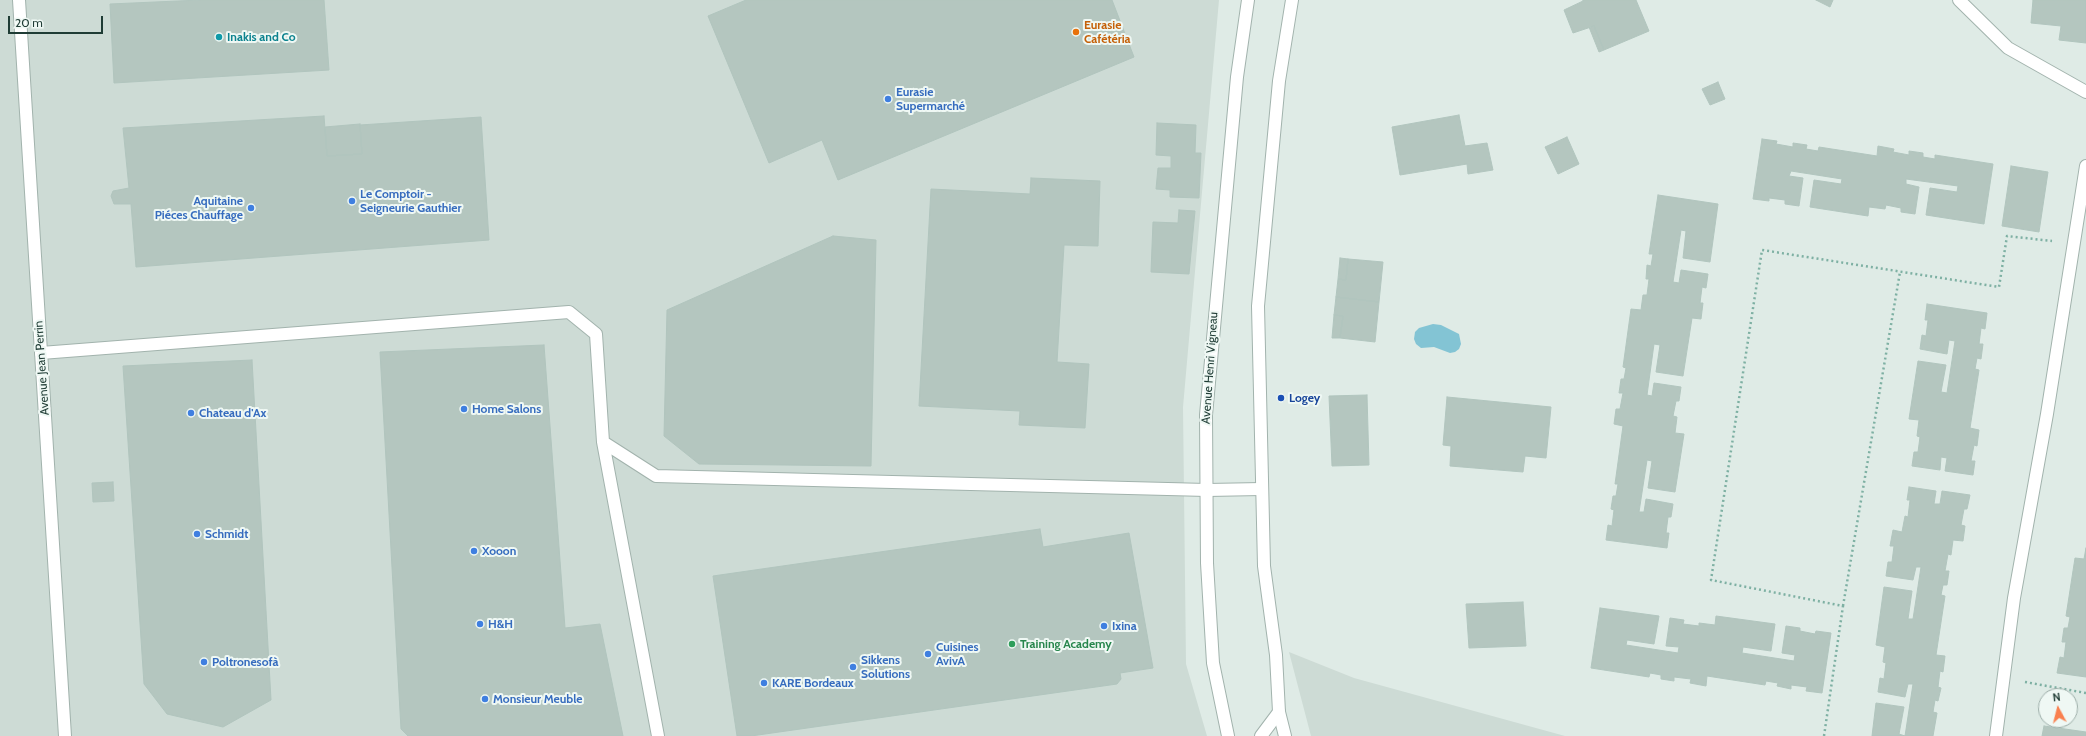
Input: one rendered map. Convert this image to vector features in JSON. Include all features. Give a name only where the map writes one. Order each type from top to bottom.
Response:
[{"type":"street","name":"Avenue Jean Perrin","points":[[20,0],[65,736]]},
{"type":"street","name":"Avenue Henri Vigneau","points":[[1228,736],[1213,663],[1207,563],[1206,415],[1215,302],[1237,77],[1248,0]]},
{"type":"street","points":[[1285,736],[1279,712],[1276,655],[1264,566],[1258,306],[1279,81],[1292,0]]},
{"type":"street","points":[[1959,0],[2008,48],[2086,92]]},
{"type":"street","points":[[1996,736],[2014,598],[2047,414],[2086,166]]},
{"type":"street","points":[[41,353],[569,312],[596,334],[603,442],[658,736]]},
{"type":"street","points":[[603,442],[656,476],[1206,490],[1262,489]]},
{"type":"street","points":[[1262,736],[1279,712]]},
{"type":"path","points":[[1843,606],[1711,580],[1762,250],[1999,287],[2006,236],[2074,244]]},
{"type":"path","points":[[1824,736],[1843,606],[1900,272]]},
{"type":"path","points":[[2003,678],[2086,693]]},
{"type":"shaded area","points":[[0,0],[1219,0],[1183,407],[1186,664],[1207,736],[0,736]]},
{"type":"shaded area","points":[[1289,652],[1354,678],[1565,736],[1311,736]]},
{"type":"water","points":[[1433,324],[1441,325],[1459,334],[1461,344],[1459,349],[1450,353],[1434,347],[1421,348],[1416,344],[1414,339],[1415,332],[1419,328]]},
{"type":"building","name":"Inakis and Co","points":[[200,0],[324,0],[329,70],[114,83],[110,4]]},
{"type":"building","name":"Eurasie Supermarché","points":[[746,0],[1112,0],[1134,57],[838,180],[822,140],[769,163],[708,16]]},
{"type":"building","points":[[1583,0],[1636,0],[1649,31],[1604,50],[1594,26],[1573,33],[1564,10]]},
{"type":"building","points":[[1816,0],[1833,0],[1830,7]]},
{"type":"building","points":[[2033,0],[2086,0],[2086,43],[2059,40],[2061,26],[2031,23]]},
{"type":"building","points":[[1594,26],[1604,50],[1599,52],[1589,27]]},
{"type":"building","points":[[1718,82],[1725,99],[1710,105],[1702,89]]},
{"type":"building","points":[[1459,115],[1465,146],[1487,143],[1493,170],[1468,174],[1467,164],[1400,175],[1392,127]]},
{"type":"building","points":[[324,116],[327,156],[362,154],[360,125],[481,117],[489,240],[136,267],[131,204],[114,204],[111,196],[113,191],[129,188],[123,128]]},
{"type":"building","points":[[1157,123],[1196,125],[1195,153],[1201,153],[1199,198],[1170,197],[1170,190],[1156,189],[1158,168],[1171,168],[1171,156],[1156,155]]},
{"type":"building","points":[[360,124],[362,154],[327,156],[325,127]]},
{"type":"building","points":[[1567,137],[1579,164],[1558,174],[1545,147]]},
{"type":"building","points":[[1762,139],[1777,141],[1776,144],[1793,147],[1793,143],[1807,145],[1806,149],[1818,151],[1819,147],[1877,156],[1878,146],[1894,149],[1893,152],[1909,155],[1909,151],[1923,153],[1923,157],[1935,159],[1935,155],[1993,164],[1984,224],[1926,215],[1930,188],[1957,192],[1958,186],[1906,179],[1906,184],[1919,187],[1915,214],[1901,212],[1901,208],[1886,205],[1885,209],[1869,207],[1868,216],[1810,207],[1814,180],[1841,184],[1842,179],[1791,171],[1789,176],[1803,178],[1799,206],[1785,204],[1785,200],[1769,198],[1769,201],[1753,199]]},
{"type":"building","points":[[2011,166],[2048,172],[2039,232],[2002,226]]},
{"type":"building","points":[[1031,178],[1100,181],[1098,246],[1064,245],[1057,362],[1089,364],[1085,428],[1019,425],[1020,411],[919,406],[931,189],[1030,194]]},
{"type":"building","points":[[1658,195],[1718,204],[1710,262],[1683,258],[1686,231],[1681,230],[1673,282],[1679,283],[1681,270],[1708,274],[1706,288],[1702,287],[1700,303],[1703,303],[1701,319],[1692,318],[1683,376],[1656,372],[1660,345],[1654,344],[1647,395],[1652,396],[1654,383],[1681,387],[1679,401],[1676,401],[1673,416],[1677,417],[1675,433],[1684,434],[1675,492],[1648,488],[1652,461],[1647,460],[1639,512],[1644,512],[1646,499],[1673,504],[1671,517],[1668,517],[1666,533],[1669,533],[1667,548],[1606,540],[1608,525],[1612,526],[1614,510],[1611,509],[1613,496],[1616,496],[1618,484],[1615,484],[1623,426],[1614,424],[1616,409],[1620,409],[1623,393],[1619,393],[1621,379],[1624,379],[1626,368],[1623,367],[1631,309],[1641,310],[1643,295],[1647,295],[1649,279],[1646,279],[1647,265],[1651,266],[1653,254],[1649,254]]},
{"type":"building","points":[[1179,210],[1195,211],[1189,274],[1151,272],[1153,222],[1178,223]]},
{"type":"building","points":[[833,236],[876,240],[871,466],[699,464],[664,436],[667,310]]},
{"type":"building","points":[[1340,258],[1348,259],[1346,280],[1338,279]]},
{"type":"building","points":[[1348,259],[1383,262],[1379,302],[1336,297],[1338,279],[1346,280]]},
{"type":"building","points":[[1336,297],[1379,302],[1375,342],[1340,338],[1343,316],[1334,315]]},
{"type":"building","points":[[1927,304],[1987,313],[1985,329],[1981,328],[1979,344],[1983,344],[1981,359],[1977,358],[1975,369],[1979,370],[1970,428],[1979,430],[1977,446],[1974,445],[1971,461],[1975,461],[1973,475],[1945,471],[1947,458],[1941,457],[1940,470],[1912,466],[1914,452],[1918,452],[1920,437],[1917,436],[1919,420],[1909,419],[1918,361],[1946,365],[1941,392],[1947,393],[1955,341],[1949,340],[1947,354],[1920,349],[1922,335],[1926,336],[1928,320],[1925,320]]},
{"type":"building","points":[[1334,315],[1343,316],[1340,338],[1332,338]]},
{"type":"building","points":[[544,345],[565,628],[600,624],[623,736],[408,736],[401,729],[380,352]]},
{"type":"building","points":[[252,360],[271,700],[223,727],[167,714],[144,684],[123,366]]},
{"type":"building","points":[[1367,395],[1369,465],[1332,466],[1329,396]]},
{"type":"building","points":[[1447,397],[1551,407],[1546,458],[1525,456],[1523,472],[1450,466],[1451,446],[1443,445]]},
{"type":"building","points":[[113,482],[114,501],[93,502],[92,483]]},
{"type":"building","points":[[1909,487],[1936,491],[1934,504],[1940,504],[1942,491],[1970,495],[1967,509],[1964,509],[1961,525],[1965,526],[1963,541],[1953,540],[1951,555],[1948,554],[1945,571],[1949,571],[1947,585],[1943,585],[1941,595],[1945,596],[1936,655],[1945,656],[1943,672],[1940,671],[1938,687],[1941,688],[1938,701],[1935,700],[1933,712],[1937,713],[1933,736],[1905,736],[1913,684],[1908,684],[1905,697],[1878,692],[1880,678],[1884,679],[1886,663],[1883,662],[1885,647],[1876,645],[1884,587],[1912,591],[1908,619],[1913,619],[1921,567],[1916,567],[1913,580],[1886,576],[1888,562],[1892,562],[1894,546],[1890,546],[1893,530],[1902,532],[1905,516],[1908,517],[1910,500],[1907,500]]},
{"type":"building","points":[[1040,529],[1043,547],[1129,533],[1153,668],[1120,673],[1121,679],[1117,684],[751,736],[737,736],[713,576]]},
{"type":"building","points":[[2086,548],[2086,677],[2057,673],[2060,657],[2064,658],[2066,642],[2062,642],[2064,628],[2068,628],[2070,617],[2066,616],[2075,558],[2084,559]]},
{"type":"building","points":[[1523,602],[1526,646],[1469,648],[1466,604]]},
{"type":"building","points":[[1600,608],[1659,616],[1654,644],[1627,640],[1626,645],[1678,653],[1679,647],[1666,646],[1670,618],[1684,620],[1683,624],[1699,626],[1699,623],[1715,625],[1716,616],[1775,624],[1771,651],[1743,647],[1742,653],[1794,661],[1795,655],[1782,653],[1786,626],[1800,628],[1800,631],[1815,634],[1816,631],[1831,633],[1822,693],[1806,691],[1807,687],[1791,685],[1791,689],[1777,686],[1778,683],[1766,681],[1765,685],[1707,676],[1706,686],[1690,683],[1691,679],[1674,677],[1674,681],[1661,679],[1661,675],[1650,673],[1649,677],[1591,668]]},
{"type":"building","points":[[1876,703],[1904,707],[1899,734],[1905,736],[1872,736]]},
{"type":"building","points":[[2044,728],[2058,728],[2086,732],[2086,736],[2042,736]]},
{"type":"place","name":"Eurasie Cafétéria","points":[[1076,32]]},
{"type":"place","name":"Inakis and Co","points":[[219,37]]},
{"type":"place","name":"Eurasie Supermarché","points":[[888,99]]},
{"type":"place","name":"Le Comptoir - Seigneurie Gauthier","points":[[352,201]]},
{"type":"place","name":"Aquitaine Piéces Chauffage","points":[[251,208]]},
{"type":"place","name":"Logey","points":[[1281,398]]},
{"type":"place","name":"Home Salons","points":[[464,409]]},
{"type":"place","name":"Chateau d'Ax","points":[[191,413]]},
{"type":"place","name":"Schmidt","points":[[197,534]]},
{"type":"place","name":"Xooon","points":[[474,551]]},
{"type":"place","name":"H&H","points":[[480,624]]},
{"type":"place","name":"Ixina","points":[[1104,626]]},
{"type":"place","name":"Training Academy","points":[[1012,644]]},
{"type":"place","name":"Cuisines AvivA","points":[[928,654]]},
{"type":"place","name":"Poltronesofà","points":[[204,662]]},
{"type":"place","name":"Sikkens Solutions","points":[[853,667]]},
{"type":"place","name":"KARE Bordeaux","points":[[764,683]]},
{"type":"place","name":"Monsieur Meuble","points":[[485,699]]}]
